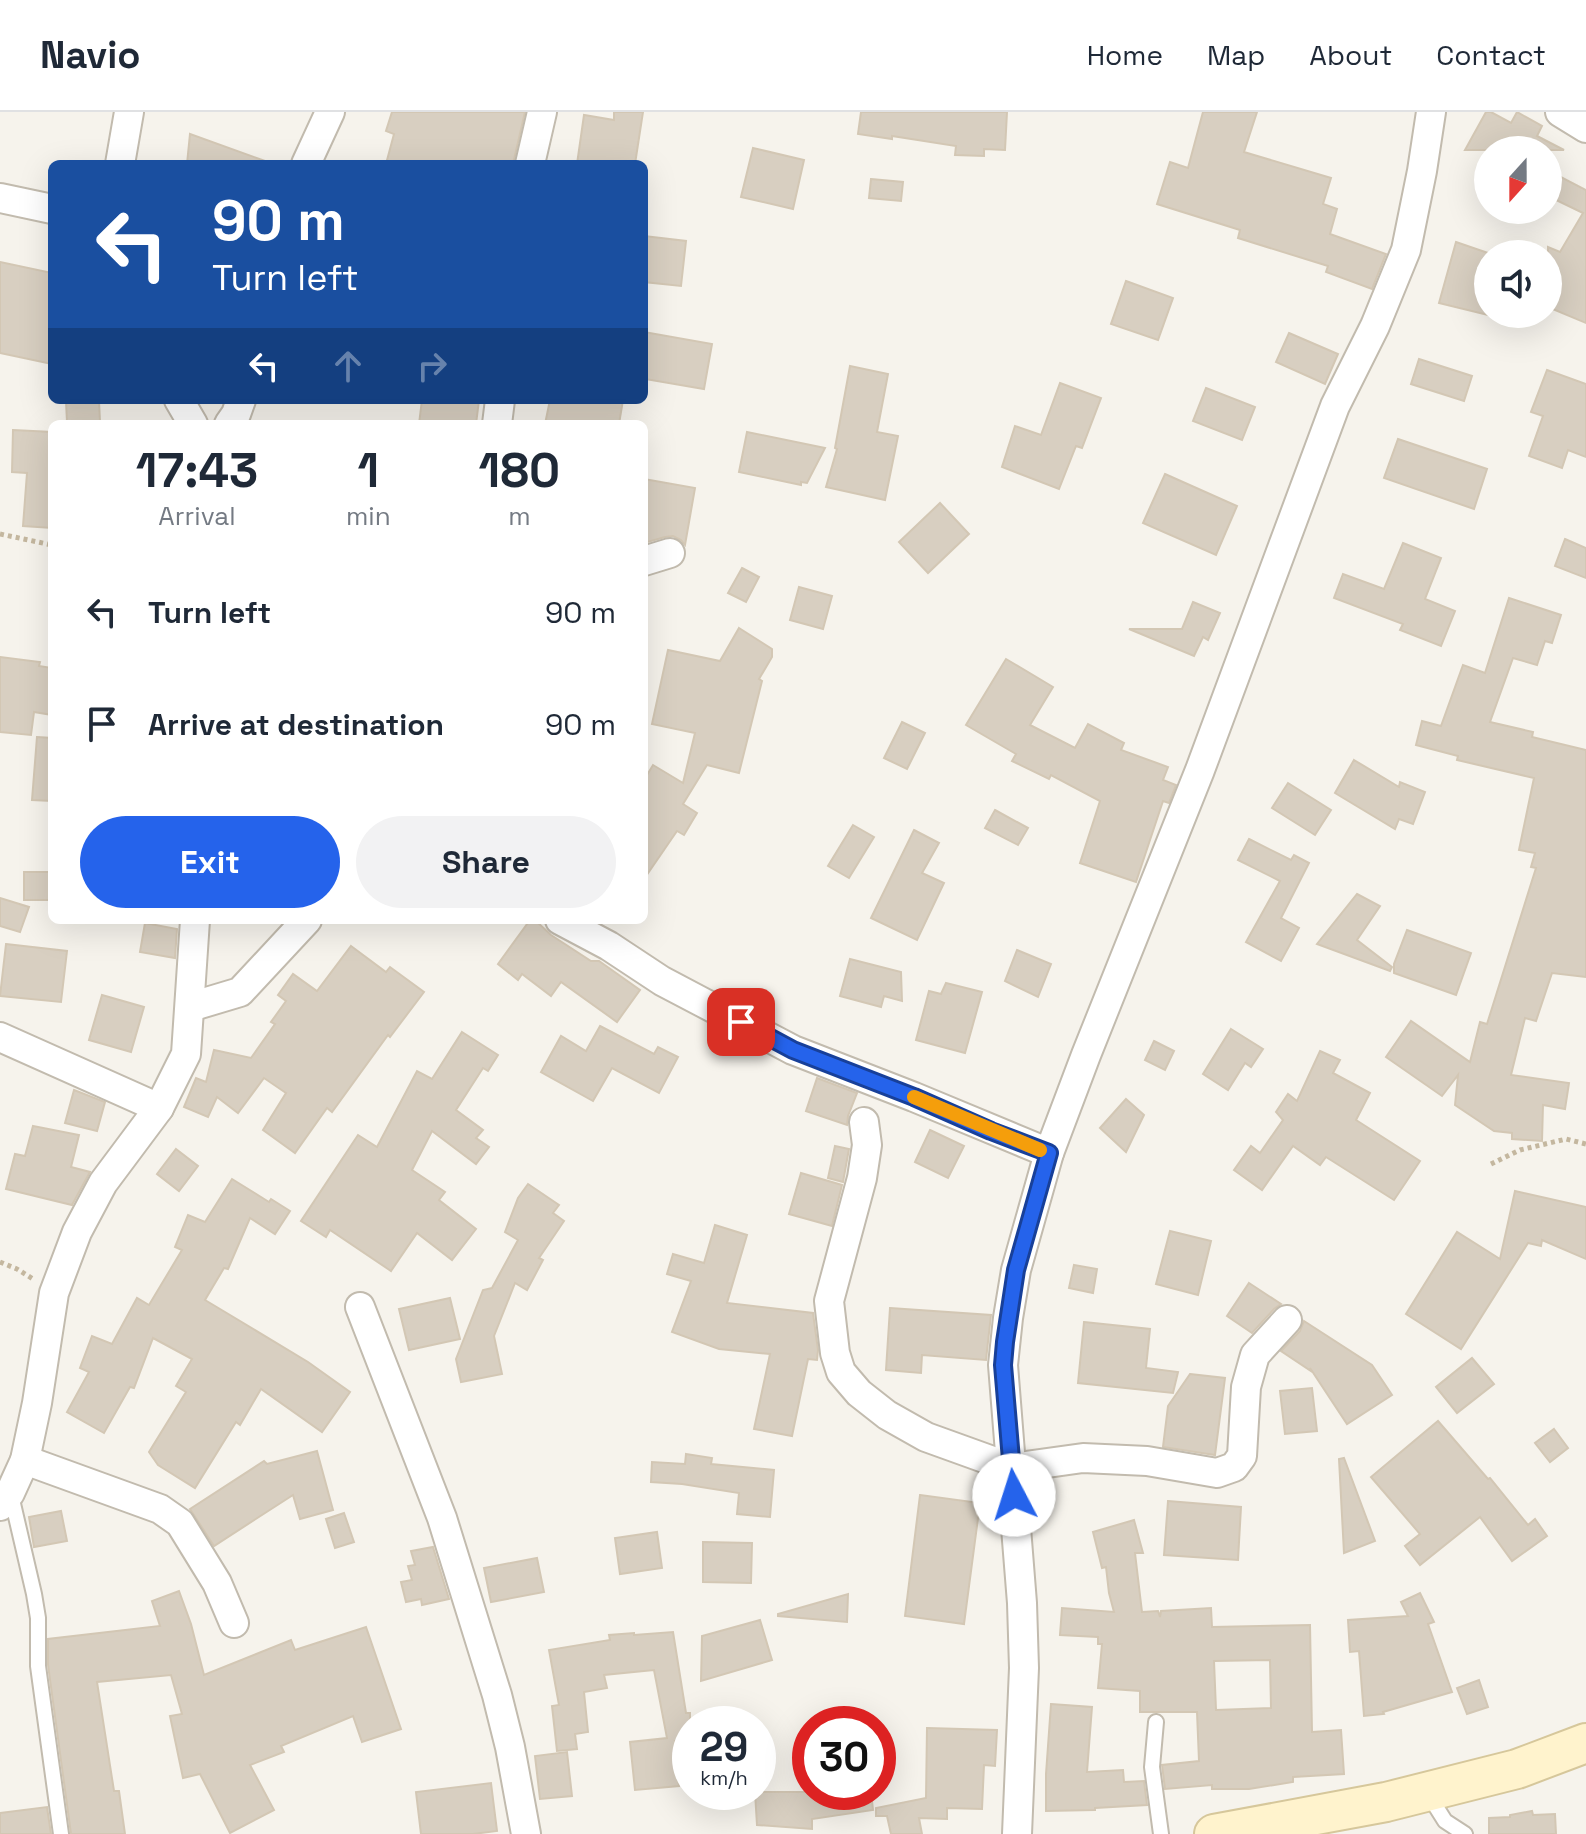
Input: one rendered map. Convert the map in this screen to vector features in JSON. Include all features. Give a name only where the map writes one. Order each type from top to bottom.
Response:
[{"type":"street","points":[[121,160],[129,112]]},
{"type":"street","points":[[308,160],[330,112]]},
{"type":"street","points":[[531,160],[542,112]]},
{"type":"street","points":[[1017,1834],[1024,1668],[1022,1603],[1003,1365],[1016,1270],[1049,1153],[1086,1055],[1200,770],[1335,406],[1375,326],[1406,250],[1431,112]]},
{"type":"street","points":[[1560,112],[1586,128]]},
{"type":"street","points":[[0,198],[48,208]]},
{"type":"street","points":[[5,1500],[25,1460],[54,1293],[77,1232],[103,1183],[159,1108],[186,1054],[195,924]]},
{"type":"street","points":[[190,1007],[240,992],[303,924]]},
{"type":"street","points":[[568,924],[609,946],[662,981],[793,1050],[1049,1153]]},
{"type":"street","points":[[0,1037],[159,1108]]},
{"type":"street","points":[[864,1122],[867,1145],[862,1178],[829,1301],[835,1353],[841,1372],[859,1393],[887,1415],[926,1437],[1012,1468],[1083,1458],[1147,1461],[1217,1473],[1234,1467],[1242,1456],[1246,1387],[1255,1355],[1287,1320]]},
{"type":"street","points":[[360,1307],[442,1518],[497,1695],[526,1834]]},
{"type":"street","points":[[25,1460],[160,1509],[180,1523],[217,1583],[234,1623]]},
{"type":"street","points":[[1214,1834],[1427,1792],[1517,1769],[1586,1743]]},
{"type":"lane","points":[[5,1500],[34,1594],[38,1618],[38,1666],[61,1834]]},
{"type":"lane","points":[[1156,1722],[1152,1767],[1161,1834]]},
{"type":"lane","points":[[1427,1792],[1445,1821],[1465,1834]]},
{"type":"path","points":[[0,534],[48,544]]},
{"type":"path","points":[[1491,1164],[1520,1150],[1566,1139],[1586,1144]]},
{"type":"path","points":[[0,1262],[54,1293]]},
{"type":"building","points":[[392,112],[525,112],[514,160],[387,160],[394,134],[386,131]]},
{"type":"building","points":[[614,112],[643,112],[636,160],[578,160],[584,115],[614,120]]},
{"type":"building","points":[[861,112],[1007,112],[1005,150],[984,149],[984,156],[955,155],[956,146],[858,134]]},
{"type":"building","points":[[1203,112],[1257,112],[1244,152],[1331,178],[1323,204],[1337,209],[1330,234],[1386,254],[1372,289],[1326,272],[1328,266],[1238,238],[1240,230],[1157,204],[1170,162],[1188,168]]},
{"type":"building","points":[[1486,112],[1511,123],[1517,112],[1542,126],[1537,136],[1474,136],[1474,150],[1465,150]]},
{"type":"building","points":[[190,134],[262,160],[187,160]]},
{"type":"building","points":[[753,148],[804,160],[793,209],[741,197]]},
{"type":"building","points":[[1562,178],[1586,190],[1586,323],[1562,313],[1562,249],[1583,213],[1562,203]]},
{"type":"building","points":[[871,179],[903,182],[901,201],[869,198]]},
{"type":"building","points":[[648,236],[686,241],[681,286],[648,282]]},
{"type":"building","points":[[1456,242],[1474,248],[1474,312],[1439,303]]},
{"type":"building","points":[[0,262],[48,272],[48,363],[0,353]]},
{"type":"building","points":[[1126,281],[1173,298],[1158,340],[1111,324]]},
{"type":"building","points":[[648,333],[712,344],[704,389],[648,380]]},
{"type":"building","points":[[1289,333],[1338,354],[1325,384],[1276,362]]},
{"type":"building","points":[[1419,359],[1472,376],[1464,401],[1411,384]]},
{"type":"building","points":[[850,366],[888,374],[877,432],[898,436],[885,500],[826,487],[837,449]]},
{"type":"building","points":[[1547,370],[1586,384],[1586,457],[1568,450],[1562,468],[1529,456],[1543,416],[1531,412]]},
{"type":"building","points":[[1060,383],[1101,398],[1082,448],[1076,446],[1059,489],[1002,467],[1015,426],[1041,435]]},
{"type":"building","points":[[1206,388],[1255,407],[1242,440],[1193,421]]},
{"type":"building","points":[[66,404],[99,404],[100,420],[67,420]]},
{"type":"building","points":[[422,404],[478,404],[476,420],[420,420]]},
{"type":"building","points":[[549,404],[622,404],[620,420],[546,420]]},
{"type":"building","points":[[13,430],[48,432],[48,528],[23,526],[27,473],[12,472]]},
{"type":"building","points":[[747,432],[825,448],[807,483],[801,482],[801,485],[739,472]]},
{"type":"building","points":[[1398,439],[1487,469],[1474,509],[1384,478]]},
{"type":"building","points":[[1165,474],[1237,506],[1216,555],[1143,523]]},
{"type":"building","points":[[648,480],[695,488],[685,545],[673,536],[648,542]]},
{"type":"building","points":[[940,503],[969,534],[928,573],[899,542]]},
{"type":"building","points":[[1565,539],[1586,548],[1586,578],[1555,566]]},
{"type":"building","points":[[1403,543],[1441,558],[1425,599],[1455,611],[1441,646],[1400,630],[1403,624],[1334,598],[1343,574],[1384,589]]},
{"type":"building","points":[[742,568],[759,577],[746,602],[728,593]]},
{"type":"building","points":[[799,587],[832,596],[823,629],[790,620]]},
{"type":"building","points":[[1509,598],[1561,615],[1552,643],[1545,641],[1537,665],[1513,658],[1490,722],[1533,732],[1532,737],[1586,750],[1586,977],[1552,973],[1536,1021],[1525,1018],[1511,1075],[1569,1083],[1565,1109],[1543,1105],[1542,1141],[1512,1139],[1512,1133],[1494,1131],[1455,1105],[1458,1075],[1442,1096],[1386,1057],[1411,1021],[1470,1062],[1480,1022],[1487,1024],[1536,868],[1531,867],[1535,853],[1519,850],[1534,778],[1457,760],[1458,756],[1416,745],[1422,721],[1441,726],[1463,665],[1485,673]]},
{"type":"building","points":[[1193,602],[1220,613],[1208,640],[1203,637],[1194,656],[1129,629],[1182,629]]},
{"type":"building","points":[[739,628],[772,649],[772,657],[759,679],[762,681],[739,773],[707,765],[683,804],[697,813],[684,835],[677,831],[648,873],[648,773],[653,765],[683,783],[695,733],[652,724],[668,650],[720,661]]},
{"type":"building","points":[[0,657],[40,662],[39,666],[48,667],[48,714],[34,712],[31,735],[0,732]]},
{"type":"building","points":[[1006,659],[1053,687],[1030,725],[1075,748],[1088,724],[1124,743],[1121,750],[1168,767],[1163,780],[1176,785],[1169,803],[1163,801],[1136,882],[1080,863],[1100,801],[1051,775],[1049,779],[1012,761],[1016,754],[966,725]]},
{"type":"building","points":[[902,722],[925,733],[907,769],[884,758]]},
{"type":"building","points":[[37,737],[48,738],[48,801],[32,800]]},
{"type":"building","points":[[1354,760],[1399,787],[1400,782],[1425,792],[1413,824],[1399,819],[1395,829],[1335,793]]},
{"type":"building","points":[[1288,783],[1331,810],[1315,835],[1272,808]]},
{"type":"building","points":[[995,810],[1028,828],[1018,845],[985,828]]},
{"type":"building","points":[[853,825],[874,837],[849,878],[828,866]]},
{"type":"building","points":[[914,830],[939,843],[922,873],[944,883],[917,940],[871,918]]},
{"type":"building","points":[[1249,839],[1291,860],[1294,855],[1309,863],[1281,918],[1299,928],[1281,961],[1246,942],[1280,881],[1238,860]]},
{"type":"building","points":[[24,872],[48,872],[48,900],[24,900]]},
{"type":"building","points":[[1357,894],[1380,906],[1357,940],[1392,967],[1390,971],[1317,944]]},
{"type":"building","points":[[0,898],[29,907],[20,932],[0,926]]},
{"type":"building","points":[[145,924],[177,929],[175,958],[140,952]]},
{"type":"building","points":[[527,924],[539,924],[551,935],[591,961],[599,961],[640,990],[617,1022],[561,982],[551,996],[522,974],[518,980],[498,964]]},
{"type":"building","points":[[1407,930],[1471,953],[1456,995],[1394,973],[1394,964]]},
{"type":"building","points":[[6,944],[67,951],[61,1002],[0,996]]},
{"type":"building","points":[[351,946],[386,972],[390,967],[424,992],[390,1037],[388,1035],[332,1112],[327,1108],[295,1153],[263,1130],[286,1093],[264,1078],[238,1113],[217,1097],[208,1117],[184,1107],[196,1078],[206,1082],[214,1050],[251,1058],[275,1024],[271,1022],[286,1001],[278,995],[293,974],[317,991]]},
{"type":"building","points":[[1017,950],[1051,964],[1038,997],[1005,981]]},
{"type":"building","points":[[850,959],[901,972],[902,1001],[884,996],[881,1007],[840,996]]},
{"type":"building","points":[[946,983],[982,992],[965,1053],[916,1040],[929,991],[941,994]]},
{"type":"building","points":[[102,995],[144,1007],[131,1052],[89,1040]]},
{"type":"building","points":[[600,1026],[654,1054],[658,1047],[678,1057],[659,1093],[612,1068],[593,1101],[541,1072],[561,1036],[586,1051]]},
{"type":"building","points":[[1231,1029],[1263,1049],[1251,1067],[1245,1063],[1228,1090],[1203,1074]]},
{"type":"building","points":[[462,1032],[498,1055],[488,1071],[483,1068],[456,1110],[483,1130],[476,1138],[489,1147],[476,1164],[432,1131],[412,1170],[445,1192],[439,1200],[476,1229],[452,1260],[417,1233],[391,1271],[330,1230],[326,1237],[301,1221],[358,1135],[377,1147],[417,1071],[432,1079]]},
{"type":"building","points":[[1154,1041],[1174,1051],[1165,1070],[1145,1060]]},
{"type":"building","points":[[1320,1051],[1340,1060],[1333,1073],[1370,1093],[1356,1120],[1420,1161],[1394,1200],[1326,1157],[1320,1165],[1293,1146],[1262,1190],[1234,1170],[1251,1146],[1260,1153],[1283,1120],[1276,1112],[1288,1094],[1297,1101]]},
{"type":"building","points":[[817,1078],[857,1093],[847,1125],[806,1111]]},
{"type":"building","points":[[74,1090],[105,1102],[97,1131],[65,1123]]},
{"type":"building","points":[[1126,1099],[1144,1115],[1126,1152],[1100,1128]]},
{"type":"building","points":[[33,1126],[79,1135],[71,1167],[90,1172],[72,1205],[6,1189],[15,1154],[25,1156]]},
{"type":"building","points":[[930,1130],[964,1146],[948,1178],[915,1162]]},
{"type":"building","points":[[835,1146],[849,1149],[843,1182],[828,1178]]},
{"type":"building","points":[[176,1149],[198,1166],[179,1191],[157,1174]]},
{"type":"building","points":[[801,1173],[842,1185],[832,1226],[789,1214]]},
{"type":"building","points":[[232,1179],[290,1211],[275,1234],[250,1218],[228,1269],[224,1268],[205,1300],[308,1362],[350,1392],[322,1432],[261,1389],[240,1425],[236,1422],[195,1488],[158,1465],[149,1452],[186,1392],[176,1386],[192,1359],[153,1338],[134,1388],[130,1387],[104,1433],[67,1412],[89,1372],[80,1368],[92,1336],[112,1344],[137,1298],[149,1305],[182,1250],[175,1247],[188,1215],[205,1222]]},
{"type":"building","points":[[528,1184],[559,1205],[553,1213],[564,1221],[539,1258],[543,1260],[527,1290],[515,1283],[494,1336],[502,1374],[461,1382],[456,1359],[483,1290],[492,1288],[518,1240],[505,1232],[518,1198]]},
{"type":"building","points":[[1515,1191],[1586,1207],[1586,1259],[1542,1240],[1541,1246],[1528,1243],[1461,1349],[1406,1314],[1457,1232],[1500,1259]]},
{"type":"building","points":[[715,1225],[747,1235],[727,1303],[813,1313],[817,1360],[808,1359],[792,1436],[754,1429],[770,1354],[719,1349],[672,1332],[691,1281],[667,1274],[673,1254],[704,1263]]},
{"type":"building","points":[[1170,1231],[1211,1241],[1198,1295],[1156,1284]]},
{"type":"building","points":[[1074,1265],[1097,1269],[1093,1293],[1069,1288]]},
{"type":"building","points":[[1249,1283],[1281,1304],[1252,1333],[1227,1316]]},
{"type":"building","points":[[450,1298],[460,1339],[409,1350],[399,1309]]},
{"type":"building","points":[[890,1308],[991,1315],[986,1360],[922,1355],[921,1373],[886,1370]]},
{"type":"building","points":[[1304,1321],[1372,1365],[1392,1395],[1347,1424],[1310,1368],[1311,1371],[1281,1351],[1300,1331]]},
{"type":"building","points":[[1084,1322],[1150,1329],[1146,1368],[1178,1372],[1173,1393],[1078,1383]]},
{"type":"building","points":[[1472,1358],[1494,1384],[1457,1413],[1436,1387]]},
{"type":"building","points":[[1190,1374],[1225,1378],[1215,1455],[1163,1447],[1168,1406]]},
{"type":"building","points":[[1312,1388],[1317,1431],[1285,1434],[1280,1391]]},
{"type":"building","points":[[1438,1421],[1528,1525],[1535,1519],[1547,1536],[1512,1561],[1480,1517],[1420,1565],[1405,1546],[1420,1534],[1371,1477]]},
{"type":"building","points":[[1554,1429],[1568,1448],[1550,1462],[1535,1443]]},
{"type":"building","points":[[317,1451],[333,1510],[300,1519],[293,1495],[214,1546],[190,1509],[264,1461],[267,1464]]},
{"type":"building","points":[[686,1454],[712,1458],[711,1464],[774,1470],[770,1517],[737,1514],[739,1493],[651,1482],[652,1462],[685,1464]]},
{"type":"building","points":[[1344,1458],[1375,1541],[1344,1553],[1339,1459]]},
{"type":"building","points":[[920,1495],[980,1503],[964,1624],[905,1616]]},
{"type":"building","points":[[1168,1501],[1241,1507],[1238,1560],[1164,1555]]},
{"type":"building","points":[[61,1511],[67,1541],[34,1547],[29,1517]]},
{"type":"building","points":[[344,1513],[354,1542],[335,1548],[326,1519]]},
{"type":"building","points":[[1134,1520],[1143,1553],[1135,1553],[1142,1612],[1158,1611],[1160,1617],[1161,1611],[1211,1608],[1212,1627],[1310,1625],[1312,1732],[1341,1730],[1344,1774],[1293,1777],[1293,1782],[1249,1789],[1212,1789],[1212,1785],[1165,1789],[1162,1765],[1199,1761],[1197,1712],[1140,1712],[1140,1691],[1098,1688],[1102,1644],[1098,1644],[1098,1637],[1060,1635],[1062,1608],[1114,1612],[1106,1567],[1102,1568],[1093,1532]],"holes":[[[1270,1660],[1271,1708],[1216,1710],[1214,1661]]]},
{"type":"building","points":[[657,1532],[662,1568],[620,1574],[615,1538]]},
{"type":"building","points":[[703,1542],[752,1543],[751,1583],[703,1582]]},
{"type":"building","points":[[433,1547],[449,1599],[422,1605],[421,1599],[406,1602],[401,1582],[412,1580],[408,1566],[415,1565],[411,1551]]},
{"type":"building","points":[[537,1558],[544,1592],[491,1602],[484,1568]]},
{"type":"building","points":[[179,1591],[204,1675],[291,1640],[295,1650],[366,1627],[401,1729],[362,1742],[353,1716],[281,1746],[284,1752],[250,1765],[274,1810],[230,1833],[200,1774],[183,1778],[170,1716],[182,1714],[171,1675],[97,1682],[114,1791],[119,1791],[125,1834],[71,1834],[48,1665],[48,1639],[160,1626],[152,1601]]},
{"type":"building","points":[[1420,1593],[1434,1622],[1428,1624],[1452,1692],[1384,1714],[1364,1716],[1359,1651],[1350,1652],[1348,1620],[1408,1616],[1401,1602]]},
{"type":"building","points":[[848,1594],[847,1622],[778,1616],[778,1614]]},
{"type":"building","points":[[760,1620],[772,1660],[701,1681],[702,1636]]},
{"type":"building","points":[[673,1632],[685,1706],[672,1706],[672,1787],[635,1790],[630,1742],[667,1738],[654,1670],[604,1675],[607,1688],[584,1692],[588,1732],[575,1734],[577,1749],[557,1751],[552,1706],[559,1705],[549,1650],[610,1640],[609,1635]]},
{"type":"building","points":[[1479,1680],[1488,1707],[1467,1714],[1457,1688]]},
{"type":"building","points":[[1051,1704],[1092,1707],[1087,1772],[1123,1770],[1124,1782],[1144,1781],[1147,1805],[1046,1811]]},
{"type":"building","points":[[927,1728],[997,1730],[995,1766],[984,1765],[982,1809],[947,1808],[947,1819],[919,1818],[922,1834],[891,1834],[887,1816],[876,1816],[876,1810],[896,1810],[896,1804],[926,1798]]},
{"type":"building","points":[[567,1752],[572,1796],[540,1799],[535,1756]]},
{"type":"building","points":[[491,1783],[497,1831],[421,1834],[416,1792]]},
{"type":"building","points":[[776,1792],[792,1792],[792,1810],[873,1810],[812,1819],[812,1829],[757,1825],[756,1810],[776,1810]]},
{"type":"building","points":[[47,1807],[51,1834],[0,1834],[0,1813]]},
{"type":"building","points":[[1532,1811],[1533,1815],[1555,1814],[1556,1834],[1489,1834],[1489,1818]]},
{"type":"slow traffic","points":[[914,1097],[1040,1150]]},
{"type":"route","points":[[741,1022],[793,1050],[1049,1153],[1016,1270],[1005,1342],[1003,1365],[1014,1495]]}]
